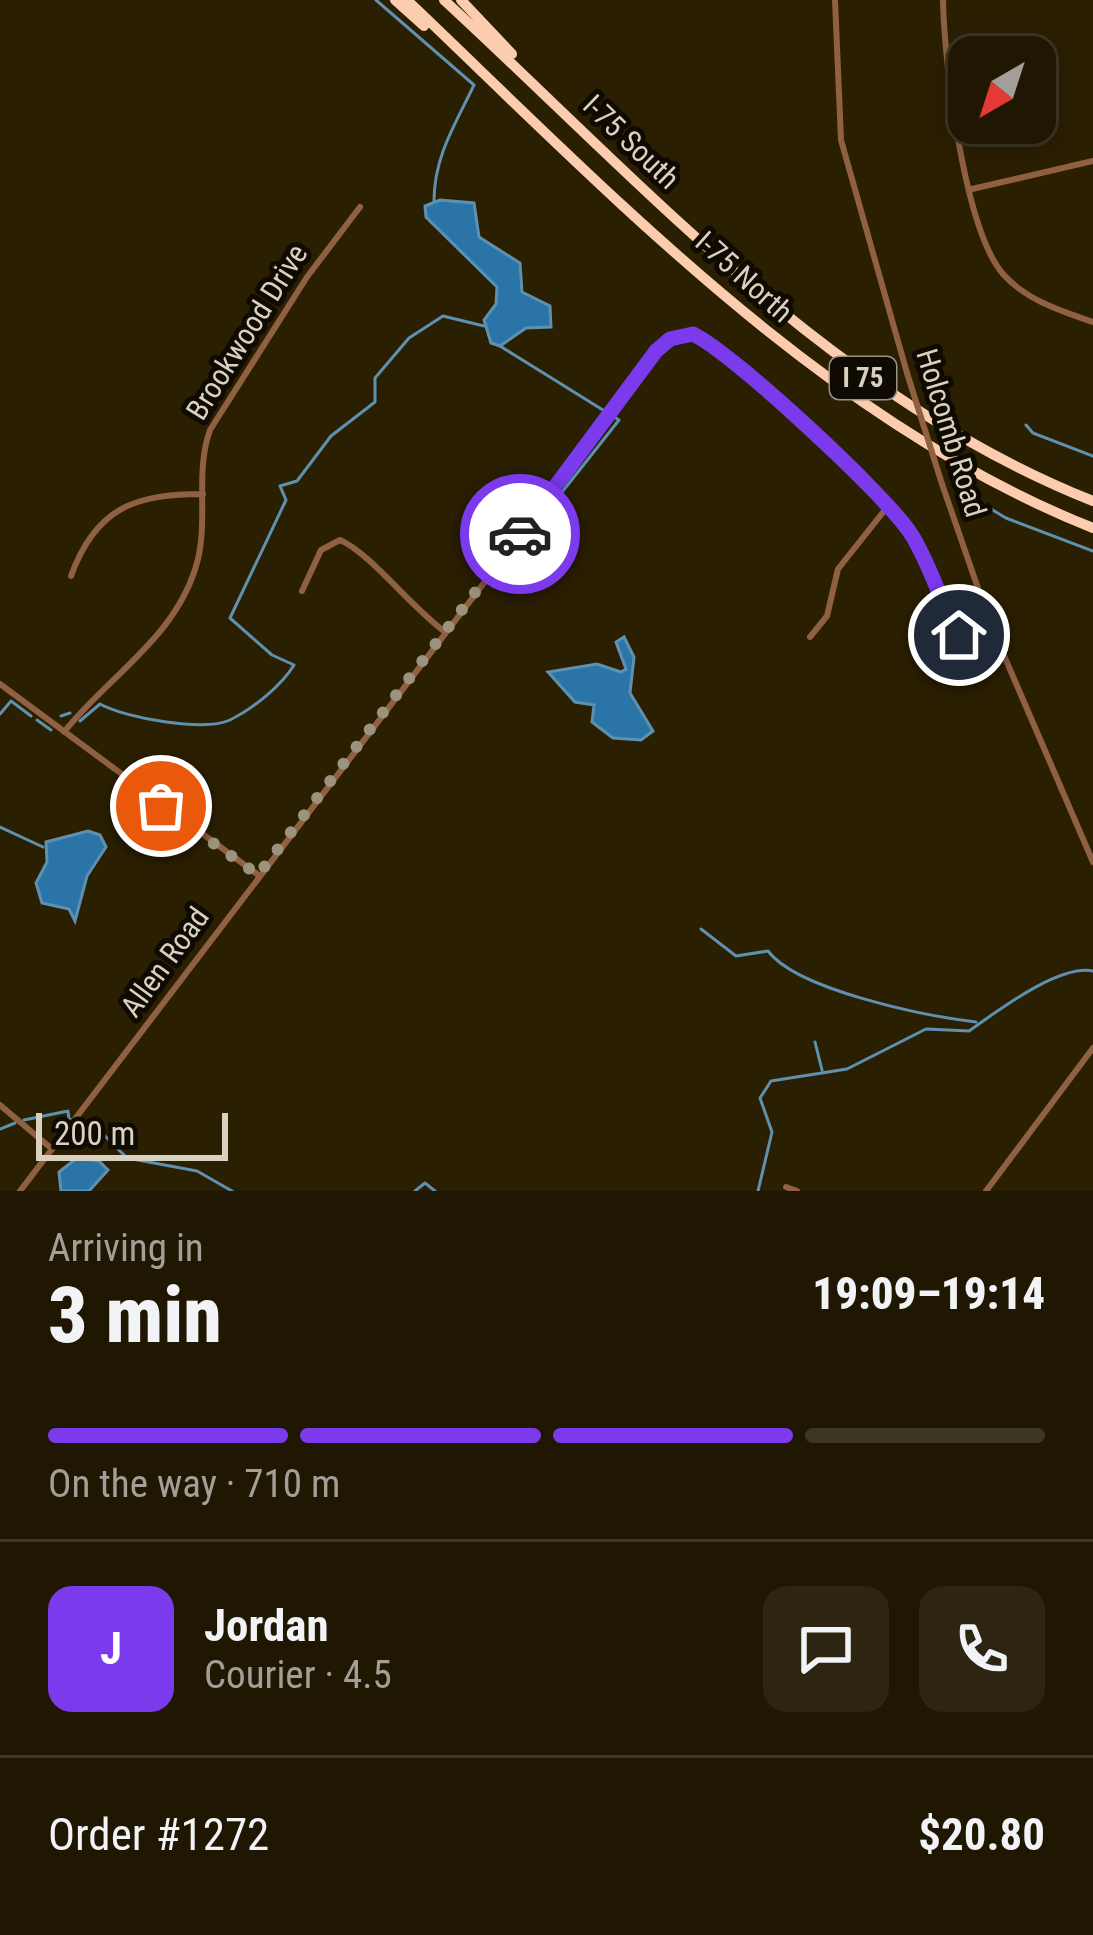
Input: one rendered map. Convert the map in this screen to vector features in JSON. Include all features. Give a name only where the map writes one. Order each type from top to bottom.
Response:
[{"type":"highway","points":[[395,0],[481,70]]},
{"type":"highway","name":"I-75 North","points":[[407,0],[752,319],[833,384],[951,463],[1093,528]]},
{"type":"highway","name":"I-75 South","points":[[444,0],[720,260],[845,365],[950,433],[1093,501]]},
{"type":"highway","points":[[461,0],[580,126]]},
{"type":"street","name":"Holcomb Road","points":[[835,0],[841,140],[907,374],[1000,646],[1093,862]]},
{"type":"street","points":[[944,0],[945,69],[988,248],[1002,273],[1037,300],[1093,322]]},
{"type":"street","points":[[972,190],[1093,161]]},
{"type":"street","name":"Brookwood Drive","points":[[64,732],[86,704],[127,673],[180,600],[197,561],[203,452],[210,430],[308,277],[360,207]]},
{"type":"street","name":"Allen Road","points":[[20,1191],[656,351],[681,334],[709,342],[888,506],[920,550],[959,635],[973,644],[1000,646]]},
{"type":"street","points":[[71,576],[119,508],[142,496],[203,494]]},
{"type":"street","points":[[810,637],[827,616],[838,569],[888,506]]},
{"type":"street","points":[[302,591],[321,550],[340,540],[367,558],[401,598],[444,631]]},
{"type":"street","points":[[0,684],[258,875]]},
{"type":"street","points":[[986,1191],[1093,1048]]},
{"type":"street","points":[[0,1105],[52,1149]]},
{"type":"street","points":[[786,1186],[797,1191]]},
{"type":"water","points":[[440,200],[474,203],[479,237],[520,263],[522,292],[550,306],[551,327],[526,328],[500,346],[491,343],[484,320],[496,304],[497,287],[426,217],[425,206]]},
{"type":"water","points":[[624,637],[634,657],[630,693],[653,731],[641,740],[613,738],[592,722],[594,705],[575,702],[548,672],[597,664],[621,672],[626,669],[616,642]]},
{"type":"water","points":[[88,831],[100,835],[106,847],[87,876],[75,921],[69,909],[42,903],[36,883],[47,862],[46,842]]},
{"type":"water","points":[[77,1158],[99,1161],[108,1170],[89,1191],[61,1191],[59,1172]]},
{"type":"waterway","points":[[376,0],[474,85],[442,155],[434,201]]},
{"type":"waterway","points":[[80,721],[100,704],[165,722],[218,723],[239,715],[275,688],[294,665],[272,655],[230,618],[286,500],[280,486],[297,481],[331,436],[375,402],[375,378],[409,338],[443,316],[484,326]]},
{"type":"waterway","points":[[500,346],[619,420],[529,534]]},
{"type":"waterway","points":[[1026,425],[1033,433],[1093,456]]},
{"type":"waterway","points":[[974,499],[1006,518],[1093,551]]},
{"type":"waterway","points":[[0,714],[11,701],[31,716]]},
{"type":"waterway","points":[[61,716],[70,713]]},
{"type":"waterway","points":[[37,720],[51,730]]},
{"type":"waterway","points":[[0,827],[43,847]]},
{"type":"waterway","points":[[701,929],[736,956],[768,951],[783,965],[833,989],[976,1022]]},
{"type":"waterway","points":[[758,1191],[772,1132],[760,1098],[771,1081],[847,1069],[926,1029],[969,1031],[1045,982],[1093,971]]},
{"type":"waterway","points":[[815,1042],[822,1070]]},
{"type":"waterway","points":[[24,1120],[68,1111],[69,1119],[96,1127],[127,1158],[197,1171],[232,1191]]},
{"type":"waterway","points":[[0,1129],[15,1123]]},
{"type":"waterway","points":[[415,1191],[425,1183],[435,1191]]},
{"type":"way so far","points":[[161,806],[258,875],[520,534]]},
{"type":"route","points":[[520,534],[656,351],[670,339],[693,334],[731,360],[899,517],[920,550],[959,635]]}]
